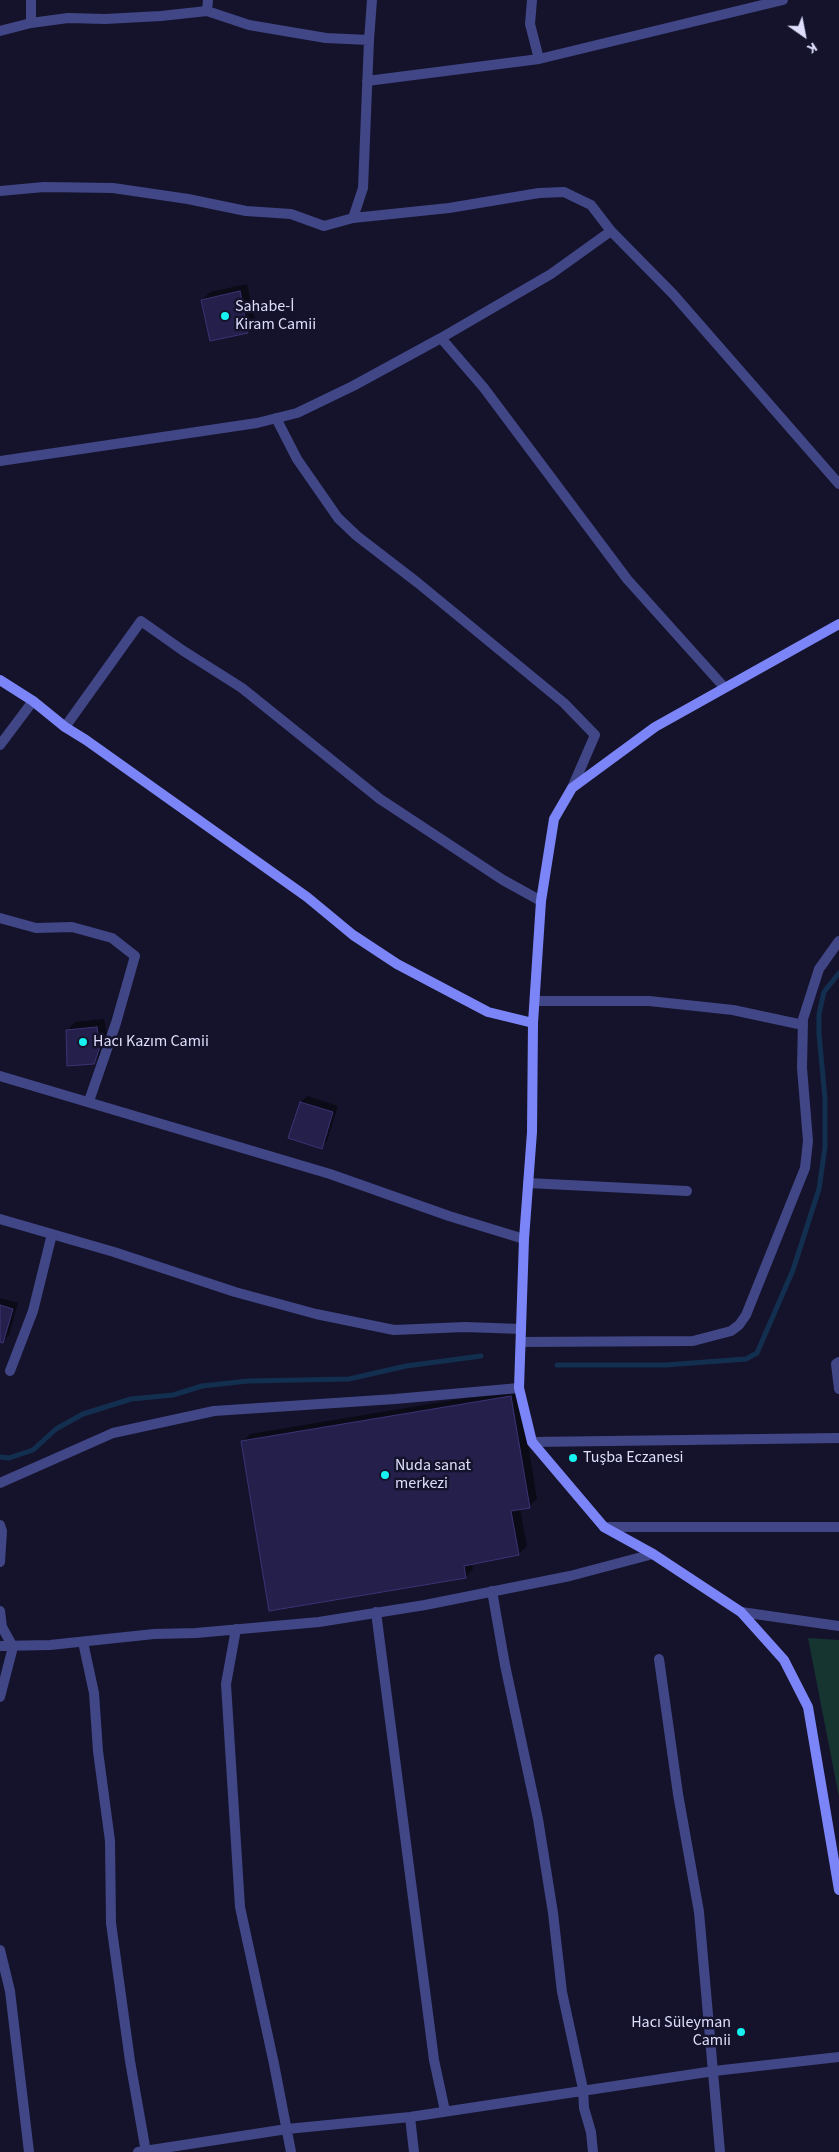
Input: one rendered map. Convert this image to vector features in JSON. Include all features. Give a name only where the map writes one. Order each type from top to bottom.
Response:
[{"type":"street","points":[[31,23],[32,0]]},
{"type":"street","points":[[353,218],[362,188],[372,0]]},
{"type":"street","points":[[532,0],[530,24],[539,59]]},
{"type":"street","points":[[367,82],[539,59],[783,0]]},
{"type":"street","points":[[0,31],[31,23],[68,18],[142,17],[207,5],[249,25],[326,38],[369,40]]},
{"type":"street","points":[[0,191],[44,187],[113,188],[188,199],[246,211],[290,214],[324,226],[353,218],[449,208],[539,192],[564,192],[590,205],[611,231],[673,294],[839,484]]},
{"type":"street","points":[[0,461],[257,424],[297,413],[441,338],[552,274],[611,231]]},
{"type":"street","points":[[441,338],[484,388],[627,579],[724,687]]},
{"type":"street","points":[[276,418],[297,459],[338,518],[357,536],[418,583],[564,703],[595,735],[572,788],[554,819],[541,901],[533,1023],[532,1132],[524,1239],[519,1388],[532,1442],[604,1527],[653,1554],[740,1612],[784,1660],[808,1707],[839,1890]]},
{"type":"street","points":[[64,727],[141,621],[182,650],[242,688],[380,799],[503,880],[541,901]]},
{"type":"street","points":[[572,788],[655,727],[839,624]]},
{"type":"street","points":[[0,680],[33,701],[64,727],[307,896],[353,935],[397,964],[488,1012],[533,1023]]},
{"type":"street","points":[[0,745],[33,701]]},
{"type":"street","points":[[0,918],[36,928],[72,927],[112,938],[135,956],[116,1023],[90,1101]]},
{"type":"street","points":[[521,1342],[693,1342],[730,1331],[739,1325],[746,1315],[805,1168],[808,1141],[802,1068],[803,1025],[819,969],[839,941]]},
{"type":"street","points":[[534,1001],[649,1001],[733,1010],[803,1025]]},
{"type":"street","points":[[0,1076],[90,1101],[330,1174],[449,1216],[524,1239]]},
{"type":"street","points":[[528,1183],[687,1191]]},
{"type":"street","points":[[0,1219],[114,1252],[236,1292],[316,1314],[394,1330],[465,1327],[522,1329]]},
{"type":"street","points":[[10,1371],[33,1311],[52,1234]]},
{"type":"street","points":[[839,1362],[836,1364],[839,1389]]},
{"type":"street","points":[[0,1483],[113,1433],[214,1411],[385,1400],[519,1388]]},
{"type":"street","points":[[532,1442],[839,1438]]},
{"type":"street","points":[[0,1525],[0,1562]]},
{"type":"street","points":[[604,1527],[839,1527]]},
{"type":"street","points":[[0,1646],[13,1647],[83,1642],[154,1634],[319,1622],[425,1605],[570,1576],[653,1554]]},
{"type":"street","points":[[492,1591],[505,1665],[538,1819],[553,1914],[562,1992],[582,2089],[584,2108],[591,2132],[593,2152]]},
{"type":"street","points":[[0,1611],[2,1627],[13,1647],[0,1697]]},
{"type":"street","points":[[376,1612],[434,2060],[445,2111]]},
{"type":"street","points":[[740,1612],[839,1626]]},
{"type":"street","points":[[236,1629],[226,1684],[240,1907],[291,2152]]},
{"type":"street","points":[[83,1642],[94,1693],[110,1841],[111,1923],[143,2152],[287,2130],[410,2117],[582,2089],[714,2071],[839,2057]]},
{"type":"street","points":[[658,1659],[678,1794],[699,1912],[720,2152]]},
{"type":"street","points":[[0,1950],[10,1991],[29,2152]]},
{"type":"street","points":[[410,2117],[414,2152]]},
{"type":"green space","points":[[808,1638],[839,1640],[839,1797]]},
{"type":"building","name":"Sahabe-İ Kiram Camii","points":[[240,291],[248,333],[210,341],[201,300]]},
{"type":"building","name":"Hacı Kazım Camii","points":[[97,1027],[100,1047],[94,1064],[67,1066],[66,1030]]},
{"type":"building","points":[[300,1102],[333,1112],[322,1149],[288,1138]]},
{"type":"building","points":[[0,1305],[13,1309],[3,1343],[0,1342]]},
{"type":"building","name":"Nuda sanat merkezi","points":[[511,1396],[530,1508],[511,1511],[519,1555],[464,1566],[466,1578],[269,1611],[241,1441]]},
{"type":"waterway","points":[[557,1365],[666,1365],[746,1359],[757,1353],[793,1270],[819,1189],[825,1147],[825,1099],[819,1014],[824,992],[839,973]]},
{"type":"waterway","points":[[0,1457],[9,1458],[33,1450],[56,1429],[83,1414],[131,1399],[173,1395],[202,1386],[248,1381],[349,1379],[406,1366],[481,1356]]},
{"type":"place","name":"Sahabe-İ Kiram Camii","points":[[225,316]]},
{"type":"place","name":"Hacı Kazım Camii","points":[[83,1042]]},
{"type":"place","name":"Tuşba Eczanesi","points":[[573,1458]]},
{"type":"place","name":"Nuda sanat merkezi","points":[[385,1475]]},
{"type":"place","name":"Hacı Süleyman Camii","points":[[741,2032]]}]
